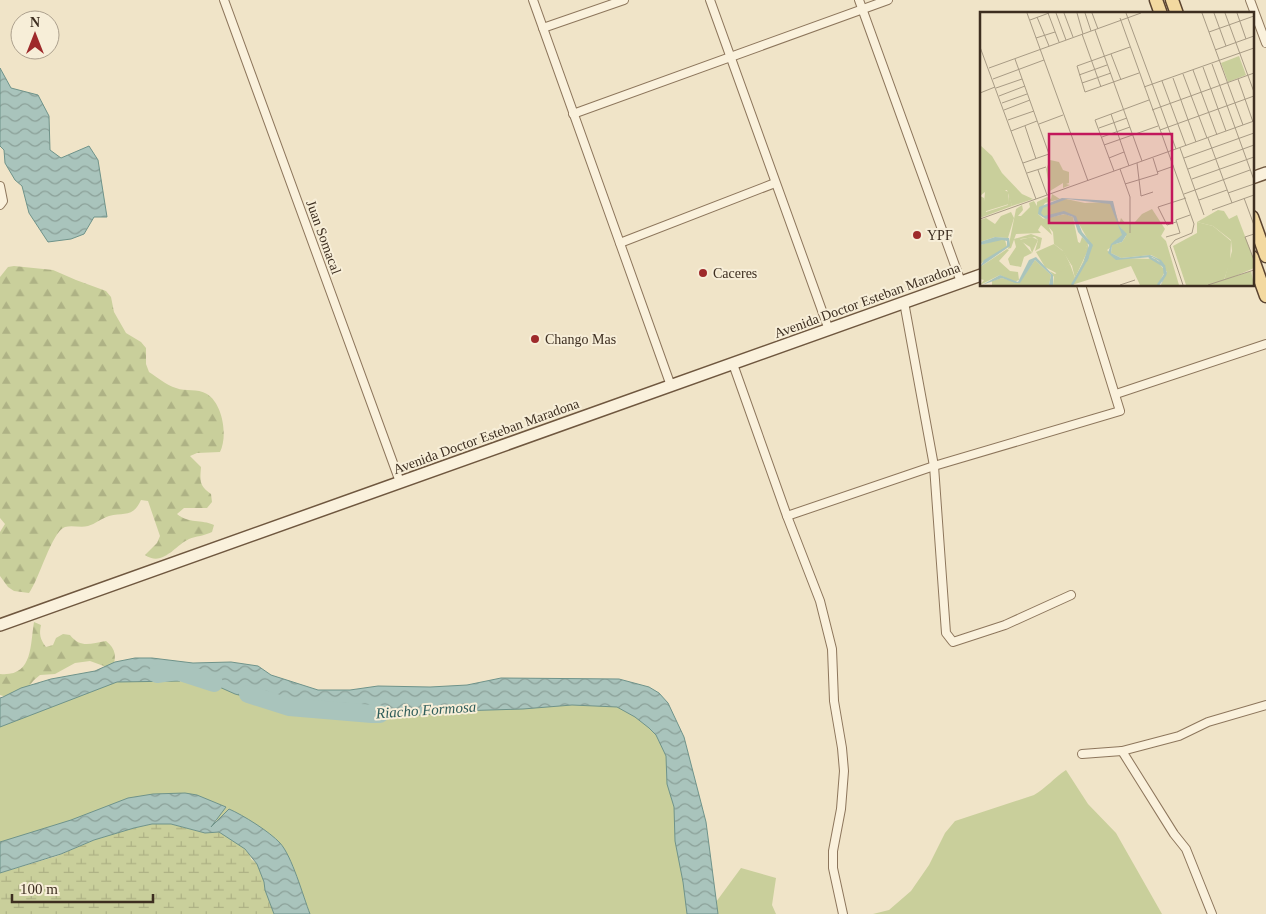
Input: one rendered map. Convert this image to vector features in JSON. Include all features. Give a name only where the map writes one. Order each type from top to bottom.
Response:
[{"type":"main road","points":[[1172,0],[1176,12]]},
{"type":"main road","points":[[1254,177],[1266,173]]},
{"type":"main road","points":[[1254,223],[1266,256]]},
{"type":"main road","points":[[1254,263],[1266,296]]},
{"type":"main road","name":"Avenida Doctor Esteban Maradona","points":[[0,625],[980,275]]},
{"type":"street","name":"Juan Somacal","points":[[224,0],[400,482]]},
{"type":"street","points":[[533,0],[671,386]]},
{"type":"street","points":[[543,28],[624,0]]},
{"type":"street","points":[[710,0],[829,330]]},
{"type":"street","points":[[859,0],[961,282]]},
{"type":"street","points":[[573,114],[888,0]]},
{"type":"street","points":[[1250,0],[1266,43]]},
{"type":"street","points":[[620,243],[775,183]]},
{"type":"street","points":[[0,186],[3,201],[0,205]]},
{"type":"street","points":[[787,516],[934,466],[1120,411],[1081,286]]},
{"type":"street","points":[[904,302],[934,466],[946,634],[953,642],[1005,625],[1071,594]]},
{"type":"street","points":[[1116,394],[1266,344]]},
{"type":"street","points":[[733,364],[787,516],[820,601],[832,649],[834,701],[844,771],[840,818],[833,851],[833,868],[843,914]]},
{"type":"street","points":[[1082,754],[1122,751],[1179,736],[1208,722],[1266,705]]},
{"type":"street","points":[[1122,751],[1174,834],[1186,849],[1212,914]]},
{"type":"green space","points":[[8,267],[53,270],[106,291],[111,297],[114,312],[126,333],[141,342],[146,348],[146,364],[149,372],[172,387],[203,392],[217,405],[224,429],[224,438],[220,452],[197,453],[190,456],[201,467],[201,483],[211,494],[212,502],[207,508],[184,508],[177,514],[186,519],[214,525],[212,532],[189,539],[163,557],[151,558],[145,555],[157,543],[160,536],[148,501],[141,500],[135,510],[131,512],[109,516],[88,526],[71,526],[60,530],[29,593],[14,591],[8,587],[0,576],[0,532],[5,524],[0,518],[0,277]]},
{"type":"green space","points":[[34,622],[41,625],[40,636],[46,647],[53,645],[56,638],[63,634],[70,635],[82,644],[106,641],[112,647],[115,654],[112,669],[90,661],[75,663],[55,674],[40,675],[29,686],[10,698],[0,695],[0,674],[11,674],[19,671],[28,658]]},
{"type":"green space","points":[[177,671],[289,707],[372,714],[597,696],[663,731],[699,914],[294,914],[233,825],[206,816],[180,812],[0,859],[0,706],[91,681]]},
{"type":"green space","points":[[1066,770],[1088,804],[1116,833],[1162,914],[873,914],[889,910],[911,891],[929,865],[945,833],[955,821],[1034,795]]},
{"type":"green space","points":[[152,824],[171,824],[205,833],[219,832],[240,845],[257,864],[277,914],[0,914],[0,873],[57,856],[94,840]]},
{"type":"green space","points":[[741,868],[776,878],[772,905],[776,914],[718,914],[716,902]]},
{"type":"water","points":[[0,68],[11,88],[38,95],[49,116],[50,150],[61,158],[89,146],[98,160],[107,217],[94,217],[84,234],[71,239],[48,242],[29,213],[22,186],[15,180],[5,163],[4,150],[0,146]]},
{"type":"water","points":[[135,658],[193,663],[231,662],[258,666],[271,675],[318,690],[350,690],[378,686],[430,687],[467,685],[501,678],[619,679],[649,687],[659,693],[668,703],[684,737],[706,822],[718,914],[687,914],[675,841],[674,807],[667,784],[666,756],[656,735],[649,728],[635,717],[617,707],[572,705],[457,711],[423,715],[364,714],[315,710],[235,694],[197,677],[178,671],[180,681],[117,682],[0,727],[0,698],[21,688],[51,679],[95,671],[115,662]]},
{"type":"water","points":[[185,793],[197,795],[226,807],[211,827],[229,809],[256,824],[276,839],[289,857],[310,914],[274,914],[257,864],[245,849],[219,832],[205,833],[171,824],[152,824],[134,828],[0,873],[0,842],[71,820],[128,798],[153,794]]},
{"type":"waterway","name":"Riacho Formosa","points":[[157,674],[177,671],[214,683]]},
{"type":"waterway","name":"Riacho Formosa","points":[[248,694],[289,707],[380,714]]},
{"type":"place","name":"YPF","points":[[917,235]]},
{"type":"place","name":"Caceres","points":[[703,273]]},
{"type":"place","name":"Chango Mas","points":[[535,339]]}]
